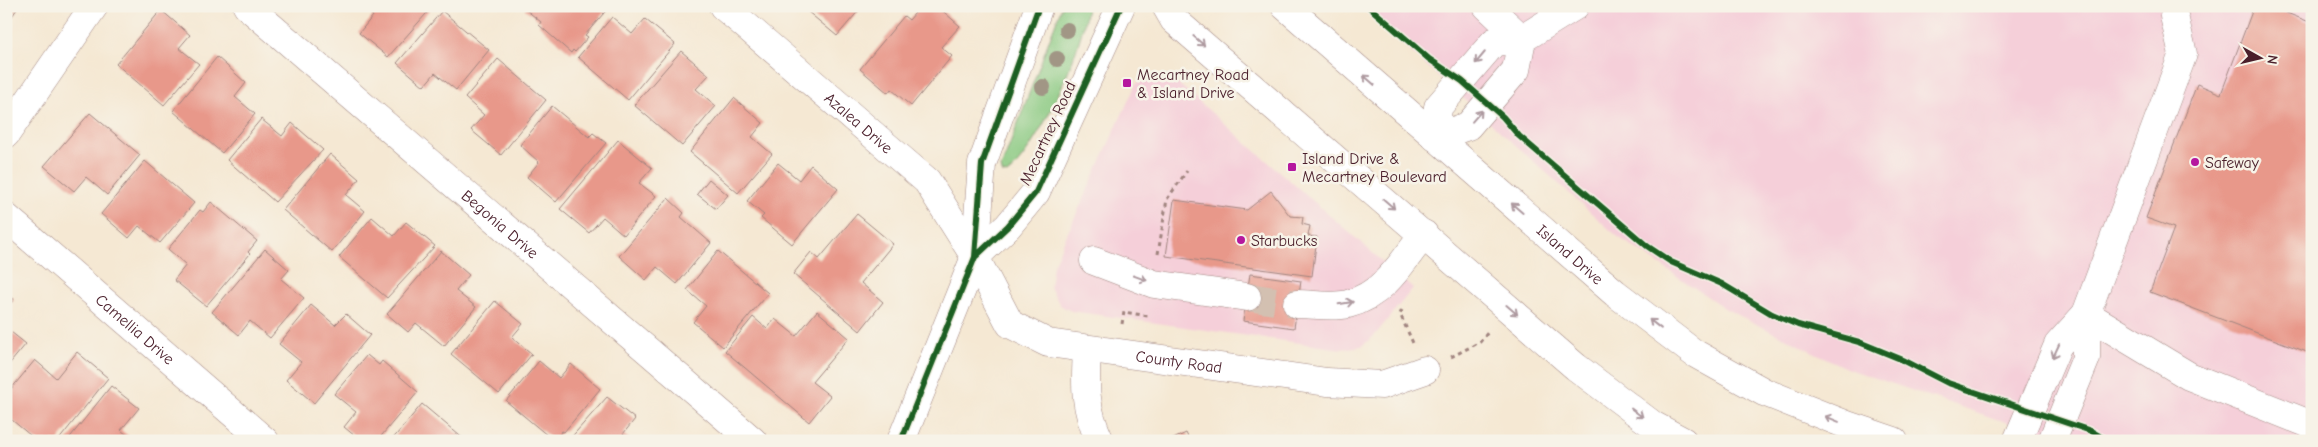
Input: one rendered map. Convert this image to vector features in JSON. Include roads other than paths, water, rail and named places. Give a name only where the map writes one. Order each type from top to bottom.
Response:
[{"type":"main road","points":[[6,134],[94,6]]},
{"type":"main road","name":"Begonia Drive","points":[[247,6],[753,441]]},
{"type":"main road","name":"Azalea Drive","points":[[723,6],[927,181],[975,257]]},
{"type":"main road","name":"Mecartney Road","points":[[902,441],[975,257],[982,164],[1039,6]]},
{"type":"main road","name":"Mecartney Road","points":[[975,257],[1008,226],[1036,192],[1121,6]]},
{"type":"main road","points":[[1166,6],[1174,20],[1576,367],[1653,425],[1683,441]]},
{"type":"main road","name":"Island Drive","points":[[1285,6],[1615,292],[1694,353],[1764,392],[1847,426],[1894,441]]},
{"type":"main road","points":[[1487,6],[1522,39]]},
{"type":"main road","points":[[1435,137],[1438,107],[1494,42],[1522,39],[1575,6]]},
{"type":"main road","points":[[2052,441],[2086,358],[2086,314],[2183,54],[2174,16]]},
{"type":"main road","name":"Camellia Drive","points":[[6,217],[265,441]]},
{"type":"main road","points":[[1297,304],[1347,305],[1371,296],[1388,280],[1424,234]]},
{"type":"main road","name":"County Road","points":[[975,257],[1010,324],[1048,343],[1328,382],[1382,385],[1425,370]]},
{"type":"main road","points":[[1094,261],[1154,284],[1246,297]]},
{"type":"main road","points":[[2086,314],[2189,376],[2312,425]]},
{"type":"main road","points":[[2017,441],[2058,345],[2086,314]]},
{"type":"main road","points":[[1088,350],[1085,384],[1088,410],[1100,441]]},
{"type":"tunnel","points":[[1247,297],[1297,304]]},
{"type":"place","name":"Mecartney Road & Island Drive","points":[[1127,83]]},
{"type":"place","name":"Safeway","points":[[2195,162]]},
{"type":"place","name":"Island Drive & Mecartney Boulevard","points":[[1292,167]]},
{"type":"place","name":"Starbucks","points":[[1241,240]]}]
